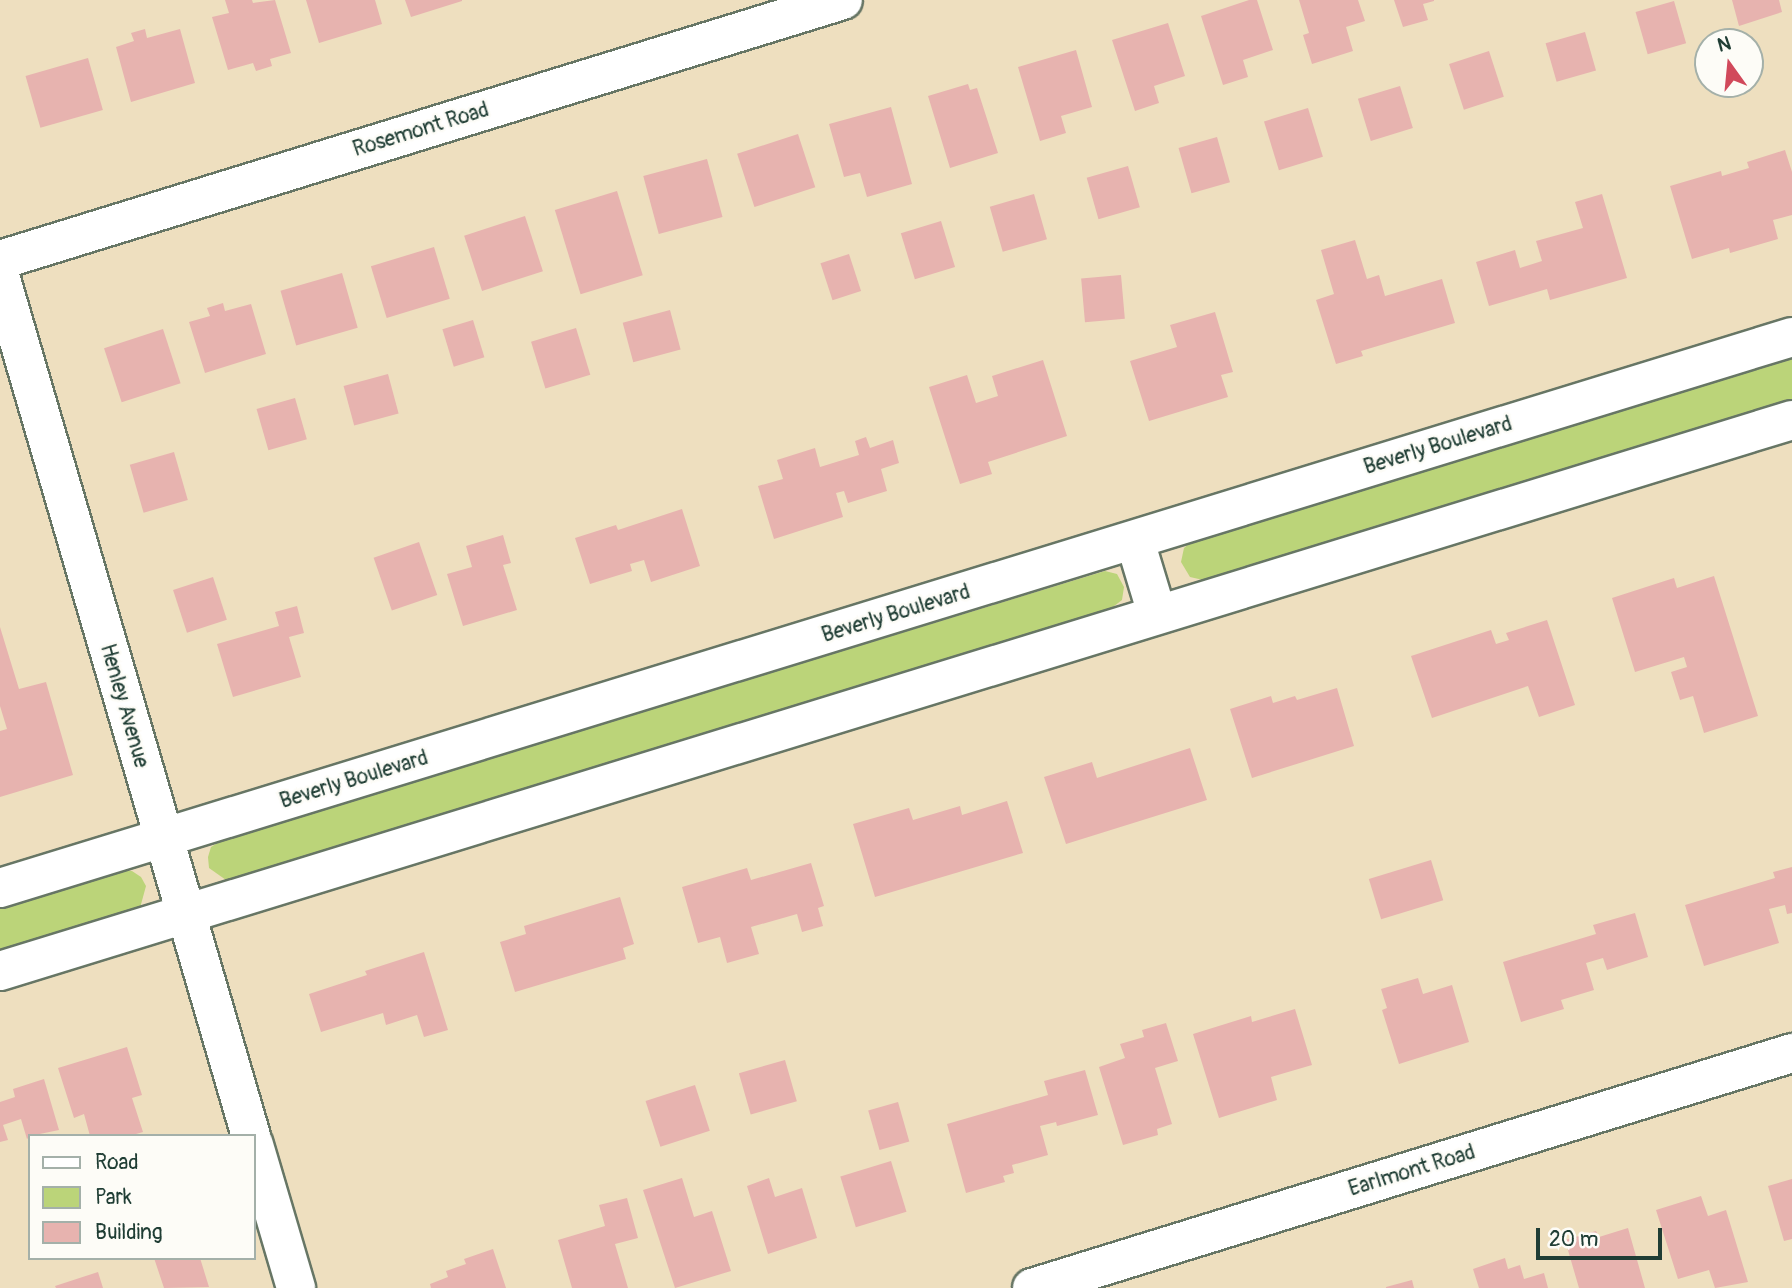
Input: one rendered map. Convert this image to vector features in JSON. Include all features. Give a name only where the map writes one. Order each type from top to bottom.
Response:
[{"type":"street","name":"Rosemont Road","points":[[0,260],[843,0]]},
{"type":"street","name":"Henley Avenue","points":[[0,276],[250,1134]]},
{"type":"street","name":"Beverly Boulevard","points":[[0,888],[1792,337]]},
{"type":"street","points":[[0,971],[1792,420]]},
{"type":"street","points":[[1135,541],[1157,614]]},
{"type":"street","name":"Earlmont Road","points":[[1032,1288],[1792,1053]]},
{"type":"street","points":[[256,1152],[296,1288]]},
{"type":"green space","points":[[1792,357],[1792,401],[1203,580],[1190,577],[1181,562],[1184,548],[1191,542]]},
{"type":"green space","points":[[1105,571],[1117,574],[1124,587],[1122,600],[1109,610],[241,879],[226,880],[209,868],[211,847],[224,839]]},
{"type":"green space","points":[[120,871],[132,871],[141,877],[146,886],[140,908],[0,953],[0,908]]},
{"type":"building","points":[[225,0],[252,0],[253,3],[275,0],[291,53],[270,59],[272,66],[256,71],[253,63],[228,70],[212,17],[229,13]]},
{"type":"building","points":[[306,0],[375,0],[382,24],[319,43]]},
{"type":"building","points":[[405,0],[462,0],[462,1],[411,17]]},
{"type":"building","points":[[1249,0],[1257,0],[1273,50],[1243,60],[1248,77],[1223,85],[1201,16]]},
{"type":"building","points":[[1299,0],[1358,0],[1365,21],[1346,27],[1353,51],[1312,64],[1303,35],[1309,33]]},
{"type":"building","points":[[1394,0],[1434,1],[1423,4],[1428,20],[1403,27]]},
{"type":"building","points":[[1732,0],[1779,0],[1782,12],[1739,26]]},
{"type":"building","points":[[1674,1],[1686,43],[1648,54],[1636,12]]},
{"type":"building","points":[[1168,23],[1185,76],[1154,86],[1159,103],[1135,111],[1112,40]]},
{"type":"building","points":[[145,29],[147,38],[180,29],[195,83],[131,102],[116,47],[134,41],[131,33]]},
{"type":"building","points":[[1585,32],[1596,70],[1557,82],[1546,43]]},
{"type":"building","points":[[1076,50],[1092,107],[1061,116],[1066,133],[1040,141],[1018,67]]},
{"type":"building","points":[[1489,51],[1504,97],[1464,110],[1449,64]]},
{"type":"building","points":[[88,58],[103,110],[40,128],[26,76]]},
{"type":"building","points":[[968,84],[970,90],[977,88],[998,153],[950,168],[928,96]]},
{"type":"building","points":[[1400,86],[1413,128],[1371,141],[1358,99]]},
{"type":"building","points":[[891,107],[912,184],[867,197],[860,173],[844,177],[829,124]]},
{"type":"building","points":[[1308,108],[1323,157],[1279,170],[1264,121]]},
{"type":"building","points":[[798,134],[815,187],[754,207],[737,154]]},
{"type":"building","points":[[1217,137],[1230,182],[1192,193],[1179,148]]},
{"type":"building","points":[[1785,150],[1792,172],[1792,215],[1773,220],[1778,239],[1730,253],[1729,248],[1692,259],[1670,186],[1721,171],[1722,176],[1749,168],[1747,162]]},
{"type":"building","points":[[707,159],[723,217],[659,234],[643,176]]},
{"type":"building","points":[[1128,166],[1140,207],[1099,219],[1087,178]]},
{"type":"building","points":[[617,191],[643,275],[581,294],[555,210]]},
{"type":"building","points":[[1034,194],[1047,239],[1003,252],[990,207]]},
{"type":"building","points":[[1602,194],[1627,278],[1550,300],[1547,289],[1489,306],[1476,262],[1515,250],[1520,268],[1542,261],[1536,241],[1583,228],[1575,202]]},
{"type":"building","points":[[525,216],[543,271],[482,291],[464,236]]},
{"type":"building","points":[[941,221],[955,267],[915,279],[901,233]]},
{"type":"building","points":[[1355,240],[1367,279],[1379,275],[1385,296],[1442,279],[1455,323],[1361,351],[1363,356],[1336,364],[1316,300],[1334,294],[1321,250]]},
{"type":"building","points":[[434,247],[450,299],[387,318],[371,266]]},
{"type":"building","points":[[849,254],[861,291],[833,300],[820,263]]},
{"type":"building","points":[[342,273],[358,328],[296,345],[280,291]]},
{"type":"building","points":[[1121,275],[1125,319],[1085,322],[1081,278]]},
{"type":"building","points":[[223,303],[225,311],[251,304],[266,354],[205,373],[189,322],[210,316],[207,308]]},
{"type":"building","points":[[670,310],[681,350],[633,362],[623,323]]},
{"type":"building","points":[[1215,312],[1233,372],[1221,375],[1228,397],[1149,421],[1130,361],[1177,347],[1170,325]]},
{"type":"building","points":[[473,320],[484,357],[454,367],[442,329]]},
{"type":"building","points":[[576,328],[590,375],[545,389],[531,342]]},
{"type":"building","points":[[163,329],[181,383],[122,402],[104,348]]},
{"type":"building","points":[[1043,360],[1067,436],[988,462],[992,474],[960,484],[929,387],[967,375],[976,403],[998,396],[992,376]]},
{"type":"building","points":[[388,374],[399,414],[354,426],[344,386]]},
{"type":"building","points":[[295,398],[307,439],[268,450],[257,409]]},
{"type":"building","points":[[866,437],[870,448],[893,440],[899,463],[881,469],[887,491],[848,503],[844,491],[836,493],[843,517],[774,539],[758,486],[783,479],[777,460],[815,448],[820,467],[859,455],[855,441]]},
{"type":"building","points":[[174,452],[188,500],[144,513],[130,465]]},
{"type":"building","points":[[682,509],[700,566],[651,582],[644,560],[630,564],[632,571],[590,584],[575,538],[616,525],[618,530]]},
{"type":"building","points":[[503,535],[511,563],[503,565],[517,610],[463,626],[447,574],[472,567],[466,546]]},
{"type":"building","points":[[419,542],[437,595],[392,611],[374,558]]},
{"type":"building","points":[[1714,576],[1758,716],[1704,733],[1693,696],[1680,700],[1671,672],[1687,667],[1684,657],[1635,672],[1612,598],[1674,578],[1677,588]]},
{"type":"building","points":[[213,577],[227,620],[187,633],[173,590]]},
{"type":"building","points":[[297,606],[304,633],[289,637],[301,677],[233,697],[217,644],[279,626],[275,612]]},
{"type":"building","points":[[1547,620],[1575,705],[1539,717],[1528,686],[1432,718],[1411,656],[1491,630],[1496,644],[1509,640],[1506,633]]},
{"type":"building","points":[[0,627],[19,689],[46,682],[73,775],[0,797],[0,731],[7,729],[0,706]]},
{"type":"building","points":[[1337,688],[1354,746],[1252,778],[1230,709],[1271,696],[1273,703],[1295,696],[1297,700]]},
{"type":"building","points":[[1190,748],[1207,800],[1066,844],[1044,777],[1092,762],[1097,778]]},
{"type":"building","points":[[1007,801],[1023,853],[875,897],[853,824],[909,808],[913,820],[960,806],[962,815]]},
{"type":"building","points":[[1431,860],[1443,900],[1381,919],[1369,879]]},
{"type":"building","points":[[811,863],[824,906],[818,908],[823,926],[802,932],[797,914],[751,927],[759,954],[727,963],[720,937],[698,943],[682,887],[747,868],[751,880]]},
{"type":"building","points":[[1792,867],[1792,913],[1787,914],[1785,905],[1769,909],[1779,943],[1704,966],[1685,905],[1775,878],[1773,872]]},
{"type":"building","points":[[620,897],[634,944],[623,948],[626,959],[515,992],[500,942],[526,934],[524,926]]},
{"type":"building","points":[[1635,913],[1648,957],[1607,970],[1603,958],[1586,963],[1594,990],[1561,1000],[1564,1009],[1521,1022],[1503,962],[1596,934],[1593,925]]},
{"type":"building","points":[[424,952],[448,1030],[424,1037],[417,1015],[386,1025],[383,1013],[321,1032],[309,994],[367,975],[365,971]]},
{"type":"building","points":[[1418,978],[1423,994],[1452,985],[1469,1042],[1399,1064],[1382,1010],[1387,1008],[1381,989]]},
{"type":"building","points":[[1295,1009],[1312,1065],[1271,1077],[1277,1100],[1219,1118],[1193,1034],[1251,1016],[1252,1022]]},
{"type":"building","points":[[1166,1023],[1178,1061],[1155,1068],[1172,1124],[1157,1129],[1158,1135],[1123,1145],[1099,1067],[1125,1058],[1120,1044],[1144,1037],[1142,1030]]},
{"type":"building","points":[[127,1047],[142,1095],[132,1098],[143,1132],[89,1134],[84,1114],[74,1118],[58,1068]]},
{"type":"building","points":[[785,1060],[797,1101],[751,1115],[739,1073]]},
{"type":"building","points":[[1085,1070],[1098,1115],[1057,1126],[1056,1122],[1040,1126],[1048,1155],[1012,1165],[1014,1173],[1003,1176],[1005,1182],[966,1193],[947,1124],[1048,1095],[1044,1081]]},
{"type":"building","points":[[44,1079],[59,1130],[28,1134],[27,1139],[21,1119],[3,1125],[8,1140],[0,1142],[0,1102],[15,1097],[13,1089]]},
{"type":"building","points":[[695,1085],[710,1131],[660,1147],[646,1101]]},
{"type":"building","points":[[898,1102],[909,1141],[880,1150],[868,1111]]},
{"type":"building","points":[[891,1161],[906,1212],[856,1227],[840,1176]]},
{"type":"building","points":[[682,1178],[694,1217],[712,1211],[731,1271],[675,1288],[643,1190]]},
{"type":"building","points":[[769,1178],[775,1197],[802,1188],[817,1238],[768,1254],[747,1186]]},
{"type":"building","points":[[1792,1179],[1792,1239],[1784,1241],[1768,1186]]},
{"type":"building","points":[[1701,1196],[1708,1216],[1726,1210],[1748,1282],[1715,1288],[1709,1270],[1678,1279],[1656,1210]]},
{"type":"building","points":[[627,1198],[638,1238],[615,1244],[628,1288],[572,1288],[558,1240],[605,1226],[599,1205]]},
{"type":"building","points":[[1628,1228],[1645,1288],[1579,1288],[1565,1240],[1596,1231],[1599,1237]]},
{"type":"building","points":[[493,1249],[506,1288],[431,1288],[430,1284],[448,1277],[446,1271],[466,1264],[464,1259]]},
{"type":"building","points":[[1505,1258],[1508,1269],[1520,1265],[1524,1279],[1544,1273],[1548,1288],[1479,1288],[1473,1269]]},
{"type":"building","points":[[155,1260],[201,1260],[209,1287],[164,1288]]},
{"type":"building","points":[[98,1272],[103,1288],[55,1286]]},
{"type":"building","points":[[1412,1280],[1414,1288],[1386,1288],[1386,1287]]}]
